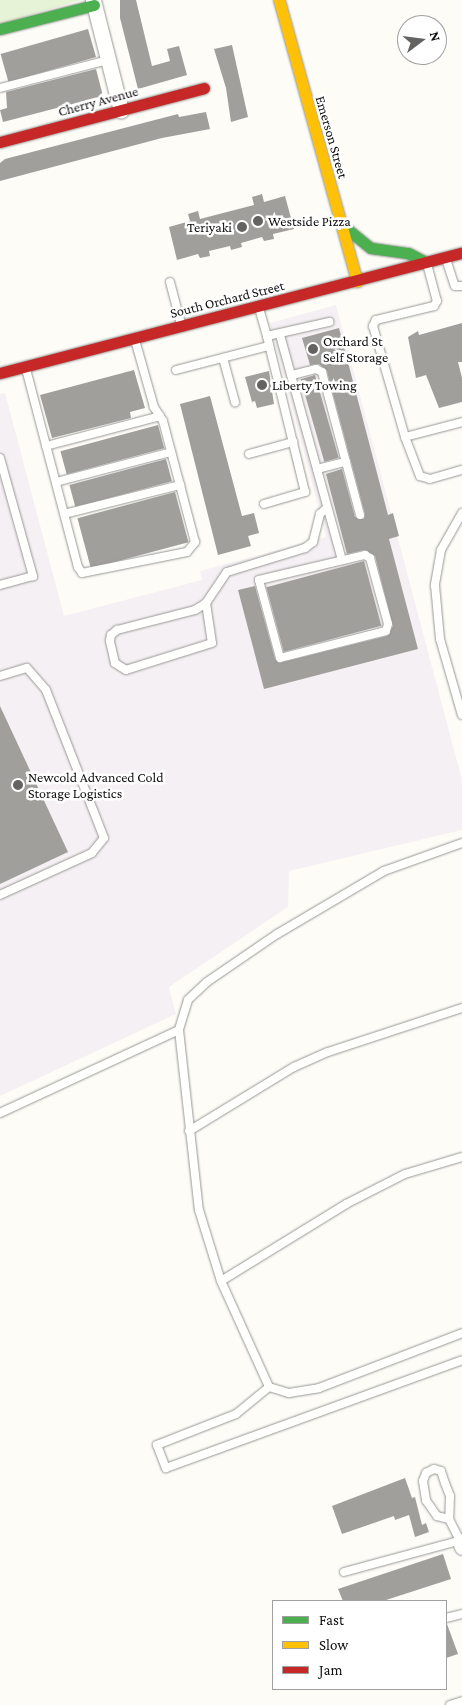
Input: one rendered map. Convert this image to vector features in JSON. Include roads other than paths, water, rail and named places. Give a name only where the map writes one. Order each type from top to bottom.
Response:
[{"type":"main road","name":"Emerson Street","points":[[279,0],[357,281]]},
{"type":"main road","points":[[0,29],[93,2]]},
{"type":"main road","name":"Cherry Avenue","points":[[0,142],[204,88]]},
{"type":"main road","points":[[341,224],[371,248],[408,253],[426,262]]},
{"type":"main road","name":"South Orchard Street","points":[[0,373],[462,253]]},
{"type":"street","points":[[93,2],[121,111]]},
{"type":"lane","points":[[0,88],[108,60]]},
{"type":"lane","points":[[446,257],[455,286],[462,286]]},
{"type":"lane","points":[[426,262],[437,302],[434,306],[376,320],[373,326],[405,437],[420,476],[430,479],[462,470]]},
{"type":"lane","points":[[170,282],[181,326]]},
{"type":"lane","points":[[259,306],[305,492],[264,504]]},
{"type":"lane","points":[[267,336],[280,335],[330,322]]},
{"type":"lane","points":[[280,335],[342,560]]},
{"type":"lane","points":[[25,366],[64,514],[82,573],[187,552],[194,542],[171,452],[160,416],[154,407],[135,338]]},
{"type":"lane","points":[[176,370],[270,346]]},
{"type":"lane","points":[[223,358],[235,402]]},
{"type":"lane","points":[[292,375],[316,370],[322,372],[360,515]]},
{"type":"lane","points":[[46,446],[160,416]]},
{"type":"lane","points":[[405,437],[462,422]]},
{"type":"lane","points":[[249,454],[294,442]]},
{"type":"lane","points":[[56,482],[171,452]]},
{"type":"lane","points":[[0,458],[32,576],[0,585]]},
{"type":"lane","points":[[317,469],[346,462]]},
{"type":"lane","points":[[64,514],[180,485]]},
{"type":"lane","points":[[206,603],[212,643],[126,670],[115,663],[110,641],[111,635],[117,630],[195,610],[206,603],[227,572],[305,548],[313,542],[320,514],[327,508]]},
{"type":"lane","points":[[462,513],[441,550],[435,585],[440,639],[462,715]]},
{"type":"lane","points":[[365,555],[370,558],[388,624],[386,631],[280,658],[259,580],[342,560],[365,555]]},
{"type":"lane","points":[[0,676],[27,668],[46,690],[104,838],[92,853],[0,896]]},
{"type":"lane","points":[[462,843],[384,872],[277,934],[207,982],[188,1000],[179,1030],[198,1210],[221,1281],[269,1387],[289,1393],[319,1388],[462,1333]]},
{"type":"lane","points":[[189,1131],[302,1063],[462,1008]]},
{"type":"lane","points":[[0,1113],[179,1030]]},
{"type":"lane","points":[[221,1281],[346,1204],[405,1174],[462,1156]]},
{"type":"lane","points":[[269,1387],[236,1414],[157,1445],[166,1468],[462,1360]]},
{"type":"lane","points":[[344,1572],[461,1543],[449,1519],[450,1496],[441,1471],[434,1469],[426,1473],[423,1481],[426,1500],[437,1516],[449,1519]]},
{"type":"lane","points":[[447,1618],[462,1614]]},
{"type":"lane","points":[[450,1705],[462,1701]]},
{"type":"place","name":"Westside Pizza","points":[[258,221]]},
{"type":"place","name":"Teriyaki","points":[[242,227]]},
{"type":"place","name":"Orchard St Self Storage","points":[[313,349]]},
{"type":"place","name":"Liberty Towing","points":[[262,385]]},
{"type":"place","name":"Newcold Advanced Cold Storage Logistics","points":[[18,785]]}]
